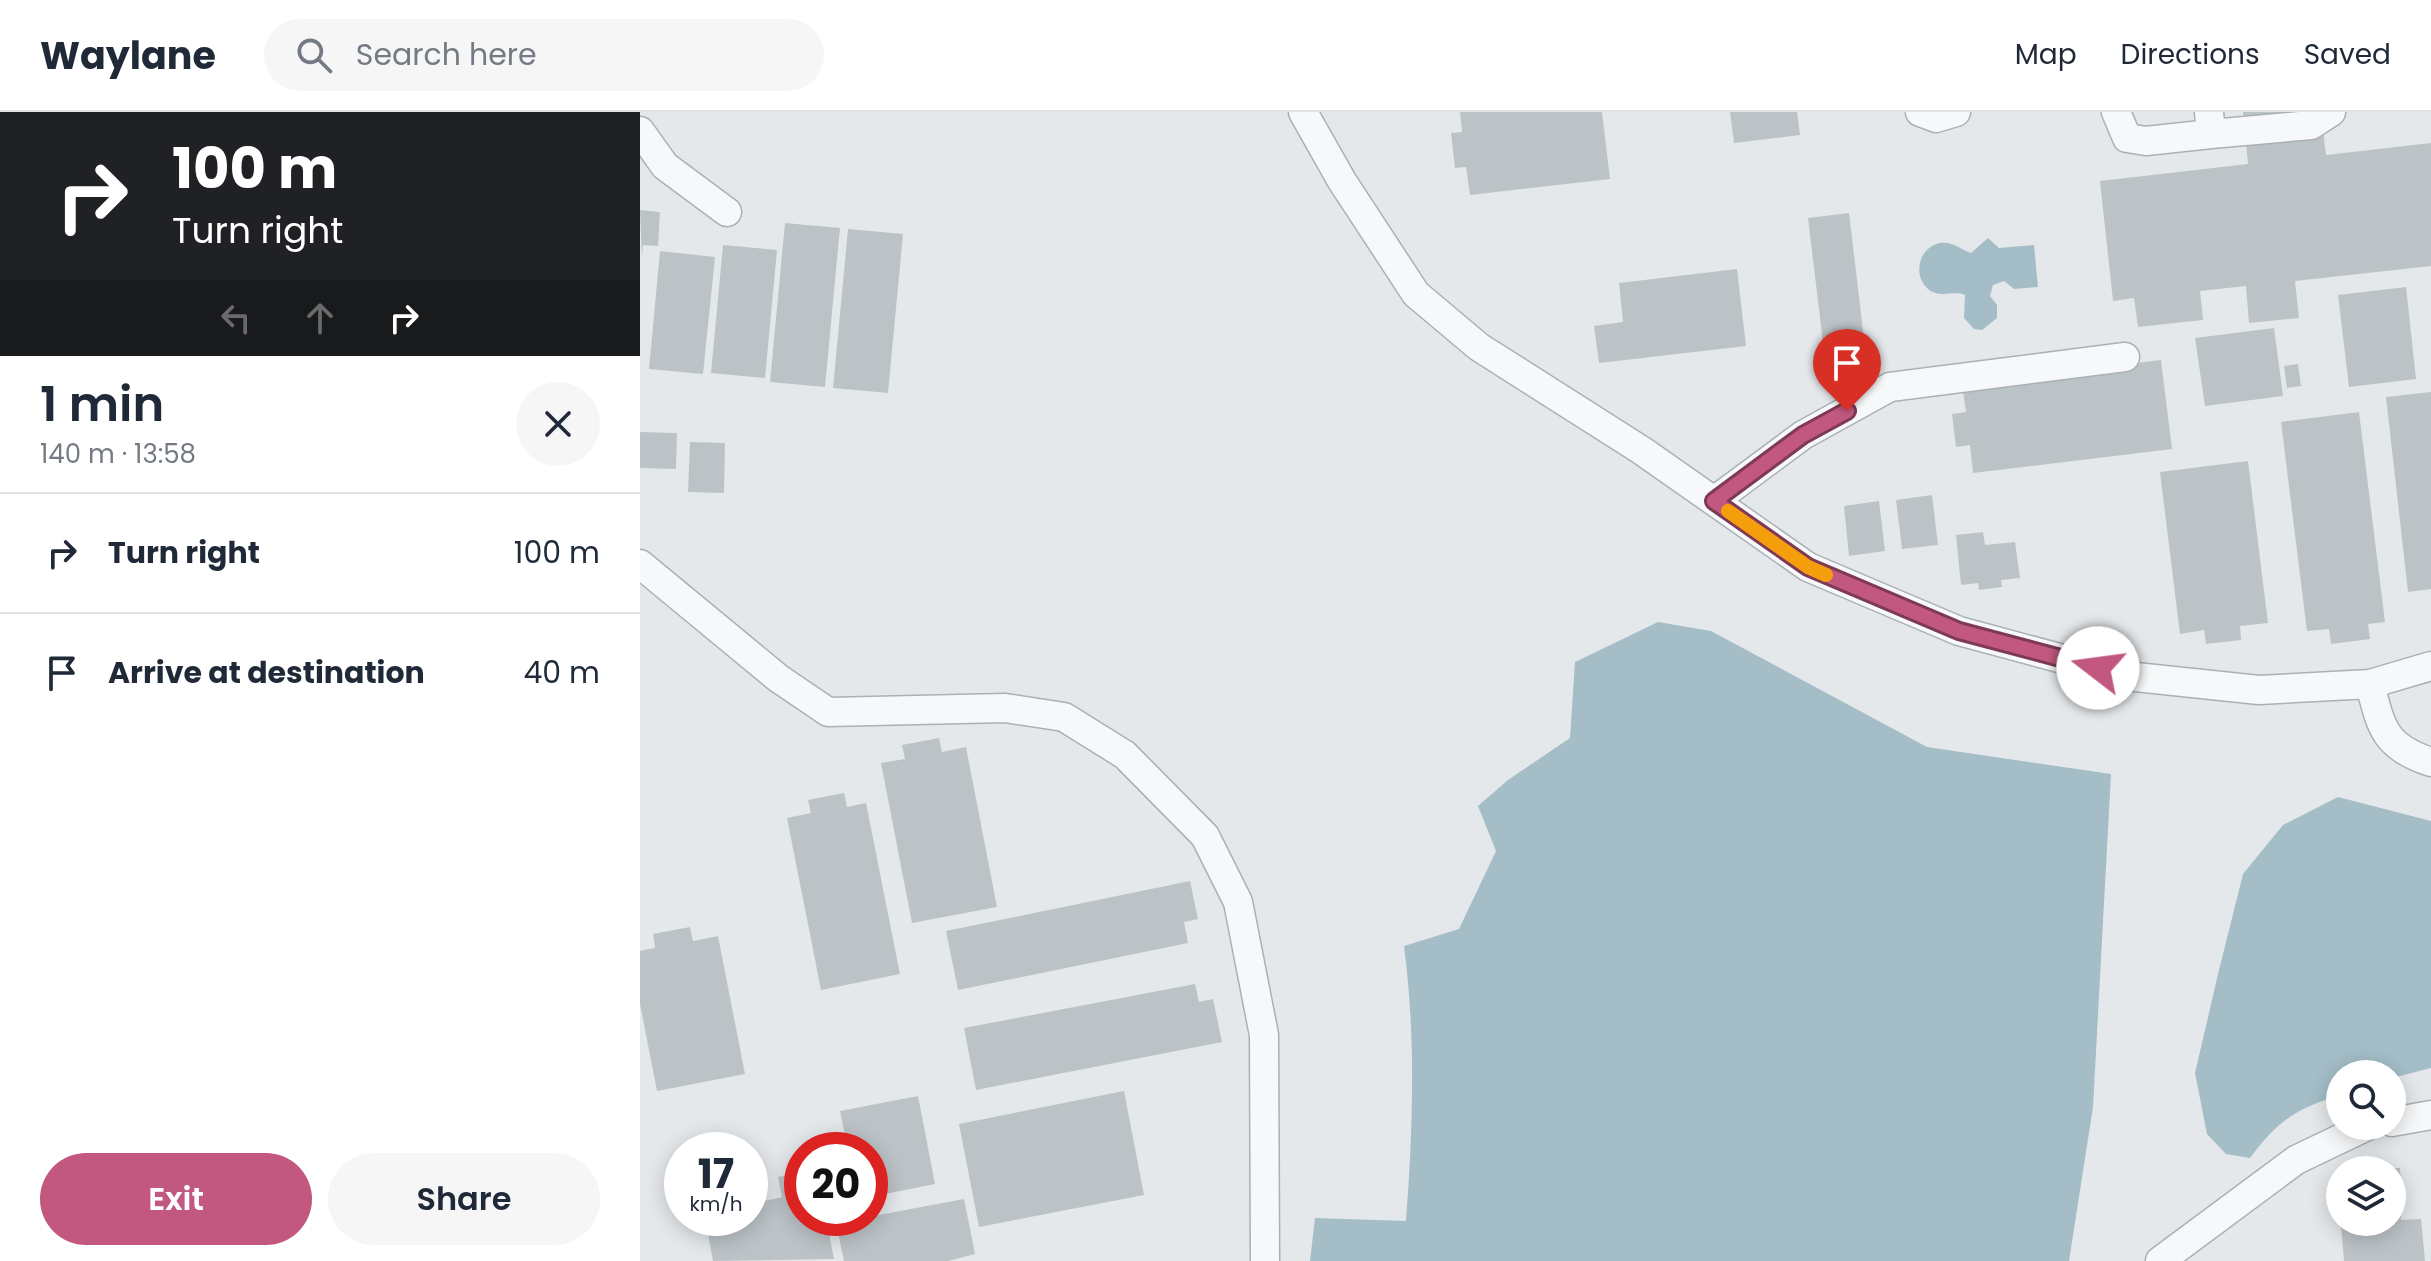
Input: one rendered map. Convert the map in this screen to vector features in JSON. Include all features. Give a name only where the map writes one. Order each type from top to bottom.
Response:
[{"type":"street","points":[[1303,112],[1342,181],[1416,294],[1479,347],[1714,501],[1808,567],[1959,631],[2126,676],[2259,690],[2370,684],[2431,666]]},
{"type":"street","points":[[1920,112],[1936,118],[1956,112]]},
{"type":"street","points":[[2116,112],[2127,138],[2146,141],[2210,123],[2311,125],[2331,112]]},
{"type":"street","points":[[640,131],[665,166],[727,212]]},
{"type":"street","points":[[1714,501],[1803,435],[1890,387],[2125,357]]},
{"type":"street","points":[[640,564],[778,678],[828,712],[1005,708],[1064,717],[1125,755],[1205,836],[1238,902],[1264,1035],[1265,1261]]},
{"type":"street","points":[[2370,684],[2383,734],[2400,748],[2431,762]]},
{"type":"street","points":[[2406,1119],[2431,1115]]},
{"type":"street","points":[[2160,1261],[2296,1160],[2338,1140]]},
{"type":"water","points":[[1988,238],[1999,248],[2034,245],[2038,287],[2014,289],[2004,281],[1993,285],[1990,296],[1997,305],[1997,318],[1982,330],[1974,329],[1964,318],[1965,295],[1933,292],[1923,283],[1919,269],[1923,256],[1933,246],[1948,243],[1971,253]]},
{"type":"water","points":[[1658,622],[1711,631],[1927,747],[2111,774],[2093,1107],[2069,1261],[1310,1261],[1315,1218],[1406,1221],[1412,1083],[1404,946],[1459,929],[1496,851],[1478,806],[1508,780],[1570,738],[1575,662]]},
{"type":"water","points":[[2338,797],[2431,821],[2431,1068],[2406,1074],[2406,1060],[2326,1060],[2326,1100],[2311,1105],[2279,1125],[2250,1158],[2226,1154],[2207,1134],[2195,1073],[2243,874],[2283,825]]},
{"type":"building","points":[[1460,112],[1602,112],[1610,179],[1470,195],[1466,167],[1455,168],[1451,133],[1462,132]]},
{"type":"building","points":[[1730,112],[1797,112],[1800,135],[1734,143]]},
{"type":"building","points":[[2243,112],[2321,112],[2326,155],[2431,143],[2431,266],[2295,281],[2299,318],[2249,323],[2246,286],[2200,291],[2203,320],[2138,327],[2134,298],[2113,301],[2100,181],[2248,164]]},
{"type":"building","points":[[640,210],[660,212],[658,246],[643,245],[642,258]]},
{"type":"building","points":[[1849,213],[1865,347],[1824,351],[1808,218]]},
{"type":"building","points":[[785,223],[840,228],[825,387],[770,382]]},
{"type":"building","points":[[848,229],[903,234],[888,393],[833,388]]},
{"type":"building","points":[[723,245],[777,250],[765,378],[711,373]]},
{"type":"building","points":[[660,251],[715,257],[703,374],[649,369]]},
{"type":"building","points":[[1737,269],[1746,346],[1599,363],[1594,326],[1623,322],[1619,283]]},
{"type":"building","points":[[2406,287],[2416,379],[2349,387],[2338,295]]},
{"type":"building","points":[[2274,328],[2283,396],[2205,406],[2195,338]]},
{"type":"building","points":[[2161,360],[2172,449],[1973,473],[1970,445],[1956,447],[1952,414],[1966,412],[1962,385]]},
{"type":"building","points":[[2298,364],[2301,386],[2287,388],[2284,366]]},
{"type":"building","points":[[2431,392],[2431,589],[2408,592],[2386,397]]},
{"type":"building","points":[[2359,412],[2385,622],[2368,624],[2370,639],[2331,644],[2329,629],[2307,631],[2281,422]]},
{"type":"building","points":[[640,432],[677,433],[676,469],[640,468]]},
{"type":"building","points":[[690,442],[725,443],[724,493],[688,492]]},
{"type":"building","points":[[2248,461],[2268,623],[2240,626],[2241,640],[2206,644],[2204,630],[2180,634],[2160,472]]},
{"type":"building","points":[[1932,495],[1938,545],[1902,549],[1896,500]]},
{"type":"building","points":[[1879,501],[1885,551],[1849,556],[1844,506]]},
{"type":"building","points":[[1983,532],[1985,545],[2015,542],[2020,578],[2001,580],[2002,587],[1979,590],[1978,583],[1961,585],[1956,535]]},
{"type":"building","points":[[939,738],[942,752],[966,747],[997,907],[912,923],[881,763],[905,759],[902,745]]},
{"type":"building","points":[[844,793],[847,807],[866,803],[900,974],[821,990],[787,818],[811,813],[808,800]]},
{"type":"building","points":[[1190,881],[1198,919],[1184,922],[1188,943],[958,990],[946,931]]},
{"type":"building","points":[[690,927],[693,941],[718,936],[745,1074],[657,1091],[640,1004],[640,951],[655,948],[653,934]]},
{"type":"building","points":[[1195,984],[1199,1002],[1213,999],[1222,1042],[976,1090],[964,1028]]},
{"type":"building","points":[[1124,1091],[1144,1195],[979,1227],[959,1124]]},
{"type":"building","points":[[918,1096],[935,1184],[888,1193],[888,1132],[844,1132],[840,1111]]},
{"type":"building","points":[[784,1176],[784,1236],[830,1236],[834,1259],[713,1261],[708,1236],[768,1236],[768,1200],[782,1197],[778,1177]]},
{"type":"building","points":[[964,1199],[975,1254],[948,1261],[844,1261],[839,1236],[888,1236],[888,1213]]},
{"type":"building","points":[[2421,1219],[2425,1261],[2344,1261],[2342,1236],[2406,1236],[2406,1220]]},
{"type":"slow traffic","points":[[1728,511],[1808,567],[1826,575]]},
{"type":"route","points":[[1847,411],[1803,435],[1714,501],[1808,567],[1959,631],[2098,668]]}]
